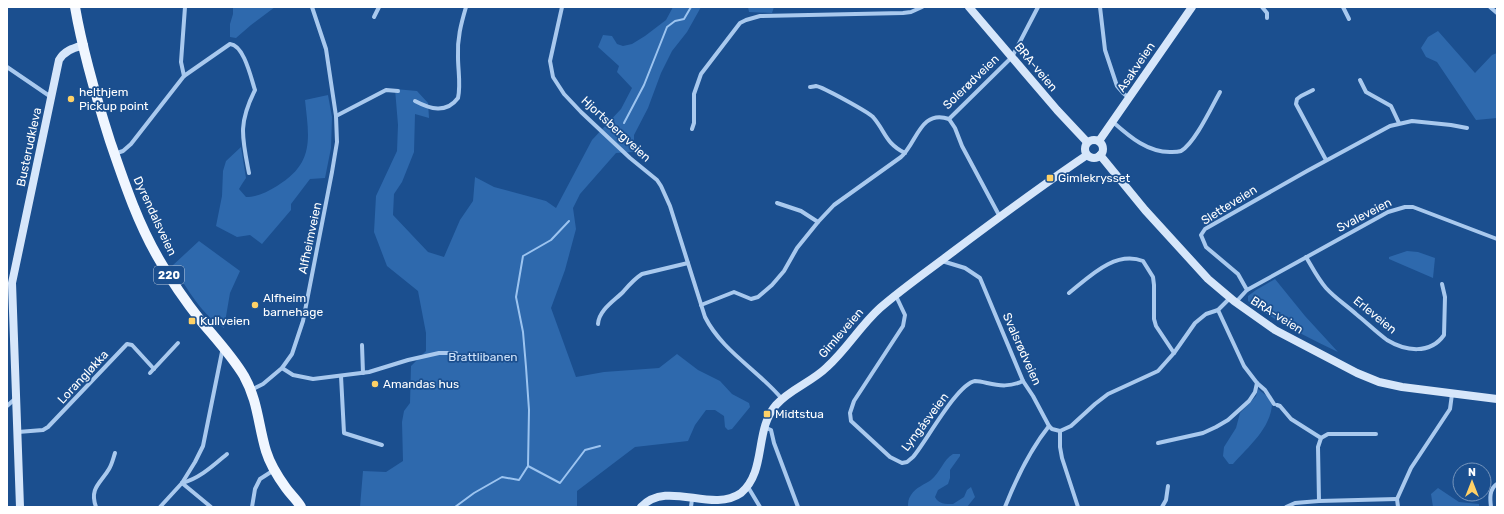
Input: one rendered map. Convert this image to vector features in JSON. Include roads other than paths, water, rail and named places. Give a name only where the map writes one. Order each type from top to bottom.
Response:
[{"type":"main road","name":"Dyrendalsveien","points":[[75,7],[93,87],[129,196],[160,261],[179,291],[226,349],[251,390],[259,417],[266,451],[274,470],[286,489],[301,507]]},
{"type":"street","points":[[184,7],[181,62],[184,76]]},
{"type":"street","name":"Alfheimveien","points":[[251,390],[263,384],[282,368],[292,354],[303,321],[337,142],[336,116],[326,49],[312,7]]},
{"type":"street","points":[[374,17],[379,7]]},
{"type":"street","points":[[415,101],[437,110],[451,104],[458,98],[460,88],[458,35],[466,7]]},
{"type":"street","name":"Hjortsbergveien","points":[[562,7],[550,61],[553,77],[564,94],[581,112],[630,158],[657,180],[670,206],[708,324],[721,341],[782,399]]},
{"type":"street","points":[[692,129],[694,123],[694,94],[701,74],[740,23],[760,16],[903,13],[911,12],[922,7]]},
{"type":"street","name":"BRA-veien","points":[[969,7],[1057,110],[1087,142]]},
{"type":"street","name":"Solerødveien","points":[[702,305],[734,292],[751,299],[758,297],[772,285],[784,271],[797,248],[834,205],[905,154],[920,128],[926,122],[939,117],[949,119],[1012,57],[1038,7]]},
{"type":"street","points":[[1100,7],[1105,50],[1117,86],[1129,98]]},
{"type":"street","name":"Asakveien","points":[[1099,140],[1192,7]]},
{"type":"street","points":[[1262,7],[1267,13],[1267,18]]},
{"type":"street","points":[[1343,7],[1349,19]]},
{"type":"street","points":[[1490,7],[1497,13]]},
{"type":"street","points":[[114,154],[131,144],[184,76],[230,44],[236,46],[243,54],[255,90],[242,124],[243,142],[249,173]]},
{"type":"street","name":"Busterudkleva","points":[[20,507],[18,432],[10,282],[60,60],[62,54],[73,48],[84,45]]},
{"type":"street","points":[[7,67],[52,98]]},
{"type":"street","points":[[1360,80],[1366,92],[1391,106],[1399,123]]},
{"type":"street","points":[[810,87],[820,88],[868,112],[874,118],[885,137],[896,149],[905,154]]},
{"type":"street","points":[[336,116],[386,90],[398,91]]},
{"type":"street","points":[[1313,90],[1297,99],[1296,104],[1326,160]]},
{"type":"street","points":[[1113,122],[1129,136],[1151,149],[1167,152],[1180,152],[1187,146],[1200,127],[1220,92]]},
{"type":"street","points":[[949,119],[1000,217]]},
{"type":"street","name":"Sletteveien","points":[[1247,290],[1238,274],[1206,247],[1201,235],[1205,229],[1326,160],[1390,126],[1412,121],[1467,128]]},
{"type":"street","points":[[1093,139],[1099,140],[1103,146],[1100,156],[1093,158],[1087,155],[1084,148],[1087,142],[1093,139]]},
{"type":"street","name":"Gimleveien","points":[[748,487],[755,474],[764,426],[771,411],[782,399],[828,367],[872,315],[942,260],[1087,155]]},
{"type":"street","name":"BRA-veien","points":[[1100,156],[1184,254],[1208,279],[1233,300],[1290,338],[1357,373],[1379,382],[1402,387],[1497,399]]},
{"type":"street","points":[[777,203],[801,211],[818,222]]},
{"type":"street","name":"Svaleveien","points":[[1247,290],[1388,212],[1405,207],[1413,207],[1497,239]]},
{"type":"street","name":"Erleveien","points":[[1306,257],[1326,288],[1342,302],[1387,340],[1401,346],[1414,349],[1426,349],[1434,346],[1444,335],[1445,296],[1442,284]]},
{"type":"street","points":[[1069,294],[1100,269],[1115,261],[1130,258],[1143,261],[1153,277],[1154,319],[1156,326],[1174,353]]},
{"type":"street","name":"Svalsrødveien","points":[[942,260],[965,268],[980,278],[1023,381],[1049,426]]},
{"type":"street","points":[[598,324],[606,309],[636,278],[642,274],[688,262]]},
{"type":"street","points":[[1005,507],[1014,485],[1039,439],[1049,426],[1052,429],[1060,431],[1071,426],[1108,394],[1158,371],[1174,353],[1194,323],[1206,314],[1218,310],[1247,290]]},
{"type":"street","name":"Lyngåsveien","points":[[896,296],[905,315],[903,326],[854,401],[850,413],[852,421],[890,457],[902,463],[907,462],[913,457],[950,404],[964,387],[970,383],[976,381],[1002,386],[1023,381]]},
{"type":"street","points":[[1218,310],[1244,366],[1257,383],[1266,390],[1276,404],[1280,406],[1295,422],[1322,438]]},
{"type":"street","name":"Lorangløkka","points":[[18,432],[43,430],[48,427],[127,344],[132,345],[154,369]]},
{"type":"street","points":[[150,373],[178,344]]},
{"type":"street","points":[[362,345],[363,373]]},
{"type":"street","points":[[160,507],[182,483],[203,446],[222,352],[226,349]]},
{"type":"street","points":[[282,368],[293,375],[313,379],[380,370],[408,360],[439,353],[456,353]]},
{"type":"street","points":[[340,376],[344,433],[382,445]]},
{"type":"street","points":[[1158,443],[1203,433],[1228,420],[1249,401],[1255,392],[1257,383]]},
{"type":"street","points":[[1398,507],[1398,499],[1410,468],[1450,409],[1452,394]]},
{"type":"street","points":[[7,406],[16,398]]},
{"type":"street","points":[[764,426],[771,430],[774,443],[798,507]]},
{"type":"street","points":[[1060,431],[1062,458],[1078,507]]},
{"type":"street","points":[[1319,501],[1318,447],[1322,438],[1328,434],[1376,434]]},
{"type":"street","points":[[96,507],[94,500],[96,488],[110,467],[115,453]]},
{"type":"street","points":[[182,483],[190,481],[212,467],[227,454]]},
{"type":"street","points":[[252,507],[255,489],[260,479],[274,470]]},
{"type":"street","points":[[182,483],[211,507]]},
{"type":"street","points":[[1491,507],[1491,493],[1493,486],[1497,484]]},
{"type":"street","points":[[1162,507],[1166,500],[1168,486]]},
{"type":"street","points":[[641,507],[648,501],[668,496],[692,503],[720,502],[731,499],[748,487],[760,507]]},
{"type":"street","points":[[1286,507],[1295,503],[1319,501],[1398,499]]},
{"type":"waterway","points":[[624,123],[644,85],[667,27],[675,21],[684,19],[691,7]]},
{"type":"waterway","points":[[528,466],[529,410],[526,367],[523,332],[516,297],[523,256],[551,240],[569,221]]},
{"type":"waterway","points":[[455,507],[474,493],[502,477],[519,480],[528,466],[560,483],[585,450],[600,446]]},
{"type":"place","name":"helthjem Pickup point","points":[[71,99]]},
{"type":"place","name":"Gimlekrysset","points":[[1050,178]]},
{"type":"place","name":"Alfheim barnehage","points":[[255,305]]},
{"type":"place","name":"Kullveien","points":[[192,321]]},
{"type":"place","name":"Amandas hus","points":[[375,384]]},
{"type":"place","name":"Midtstua","points":[[767,414]]},
{"type":"park label","name":"Brattlibanen","points":[[483,357]]}]
